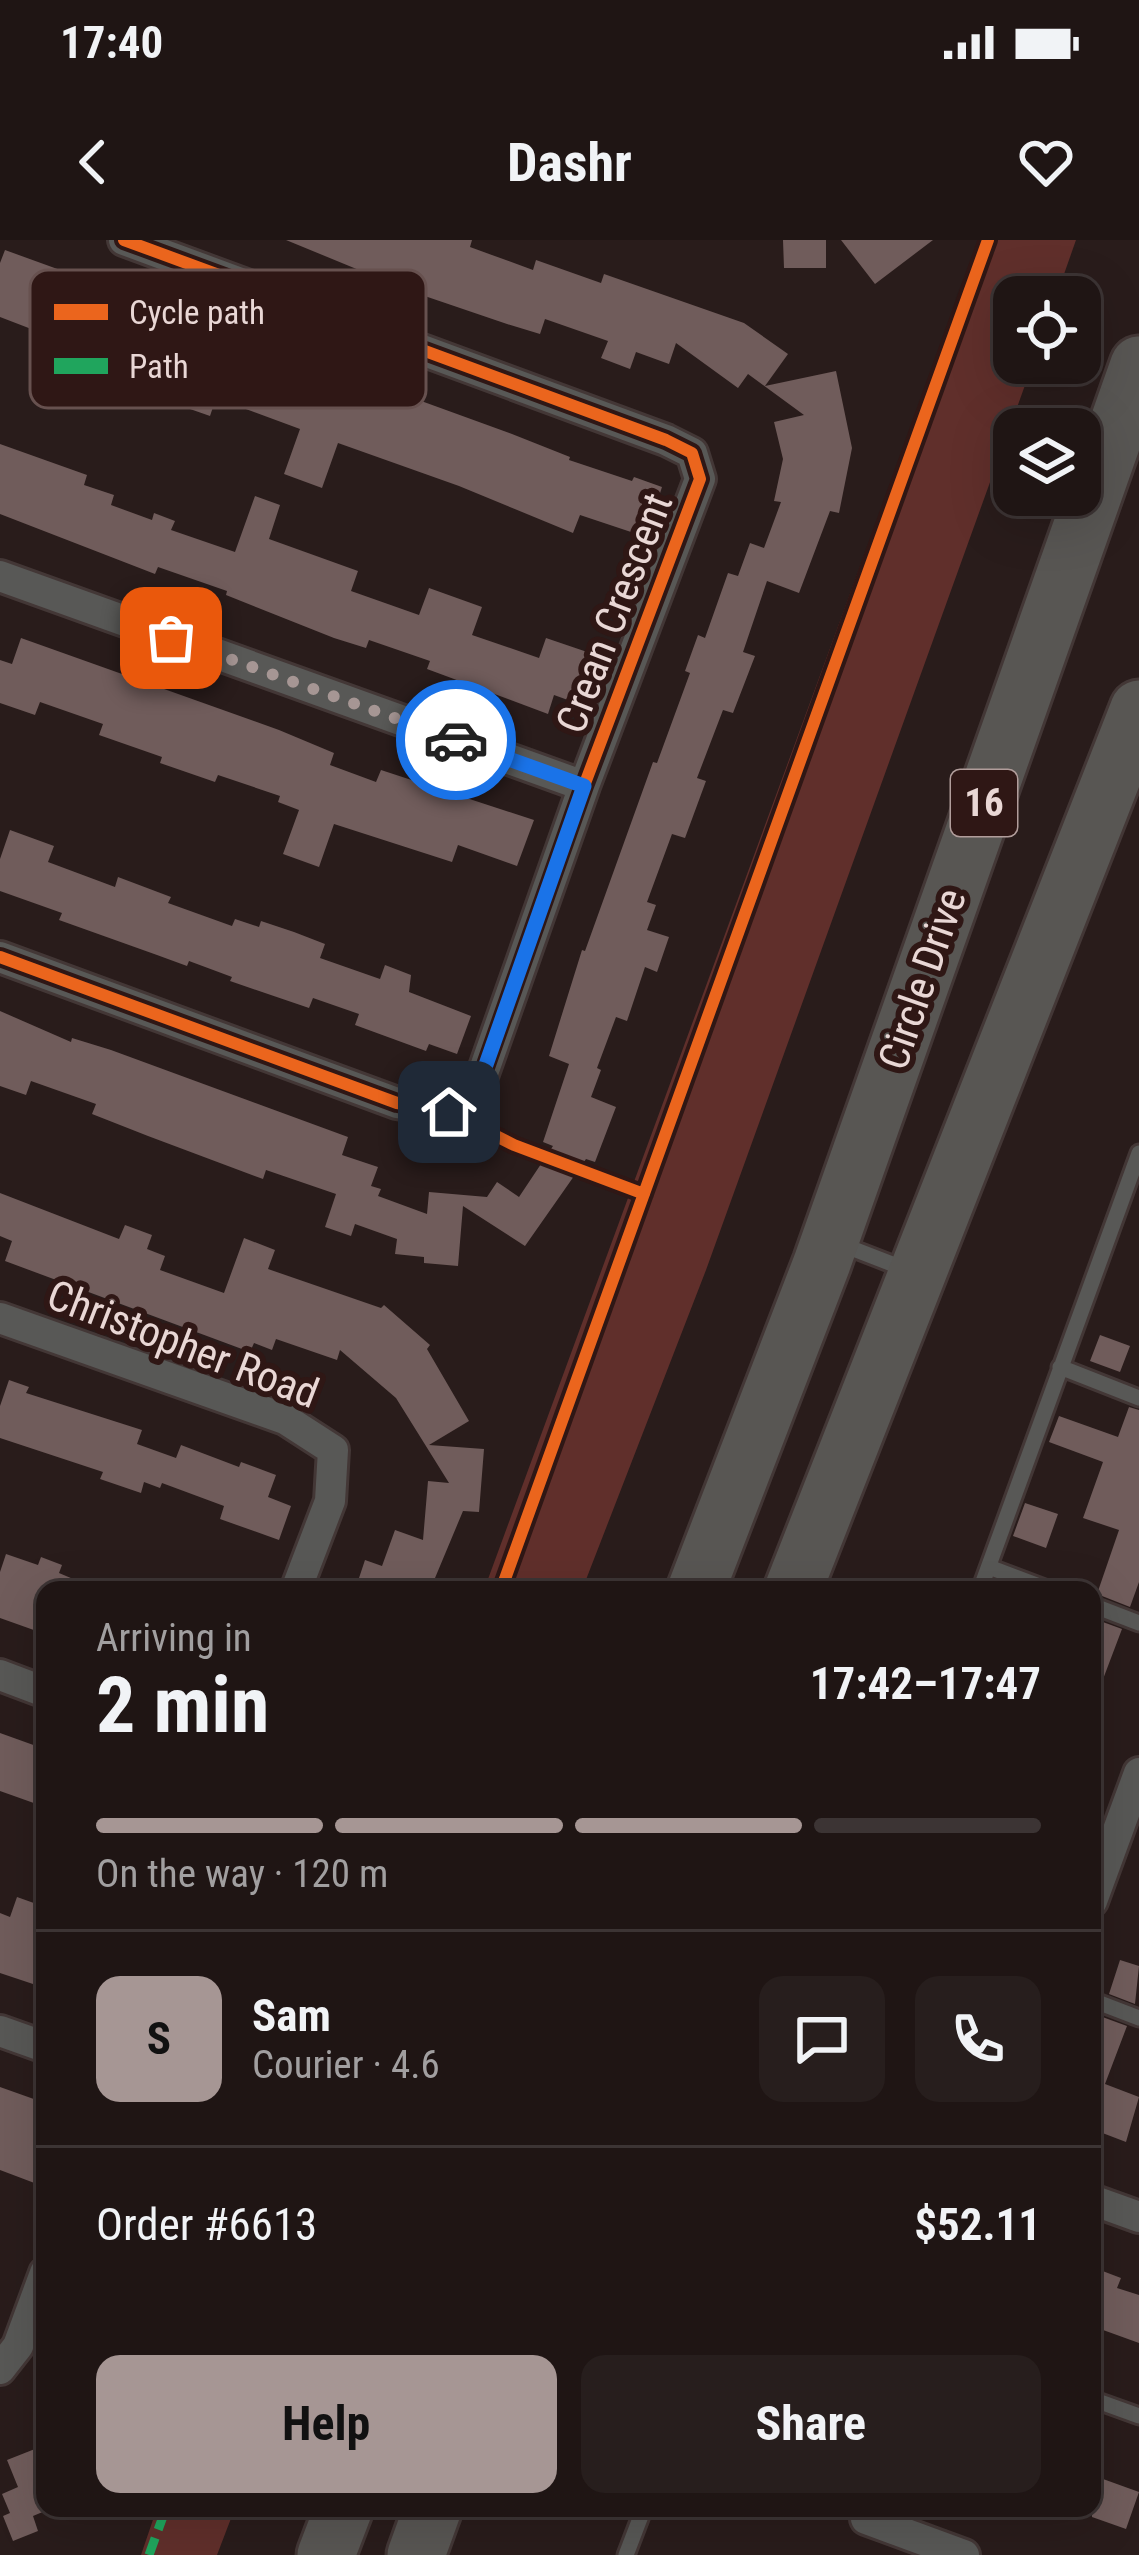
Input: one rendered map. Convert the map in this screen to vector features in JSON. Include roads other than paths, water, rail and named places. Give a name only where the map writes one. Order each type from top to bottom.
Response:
[{"type":"highway","name":"Circle Drive","points":[[699,1581],[830,1240],[1139,365]]},
{"type":"highway","points":[[797,1581],[1139,709]]},
{"type":"highway","points":[[326,2555],[341,2517]]},
{"type":"highway","points":[[416,2555],[430,2517]]},
{"type":"street","name":"Crean Crescent","points":[[124,240],[204,270]]},
{"type":"street","name":"Crean Crescent","points":[[0,957],[397,1102],[449,1112],[469,1095],[482,1076],[584,786],[700,479],[692,453],[426,353]]},
{"type":"street","points":[[0,576],[584,786]]},
{"type":"street","name":"Christopher Road","points":[[0,1318],[285,1419],[333,1450],[330,1501],[299,1581]]},
{"type":"street","points":[[0,1675],[36,1689]]},
{"type":"street","points":[[1101,1882],[1132,1816],[1139,1773]]},
{"type":"street","points":[[0,2031],[36,2045]]},
{"type":"street","points":[[1101,2203],[1139,2217]]},
{"type":"street","points":[[0,2368],[18,2346],[36,2297]]},
{"type":"street","points":[[867,2517],[964,2555]]},
{"type":"lane","points":[[984,1581],[1139,1153]]},
{"type":"lane","points":[[1122,1200],[1139,1206]]},
{"type":"lane","points":[[830,1240],[920,1275]]},
{"type":"lane","points":[[1060,1367],[1139,1398]]},
{"type":"lane","points":[[989,1568],[1025,1581]]},
{"type":"lane","points":[[1101,1608],[1139,1622]]},
{"type":"lane","points":[[1101,2003],[1139,2018]]},
{"type":"lane","points":[[1101,2402],[1139,2416]]},
{"type":"lane","points":[[626,2555],[641,2517]]}]
